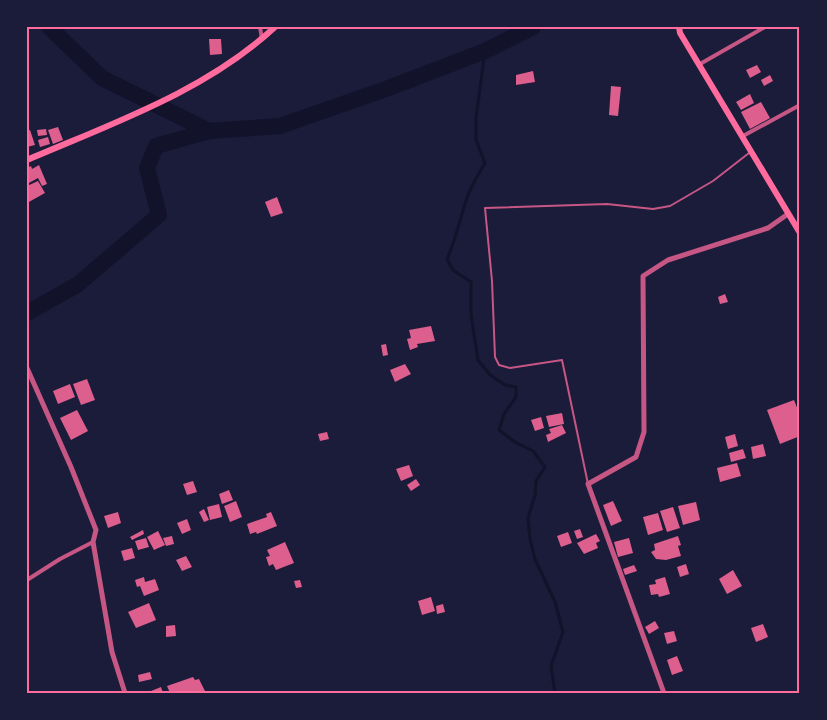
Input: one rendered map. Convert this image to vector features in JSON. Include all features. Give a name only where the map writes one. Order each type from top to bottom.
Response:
[{"type":"main road","points":[[27,160],[182,92],[218,71],[262,40],[276,27]]},
{"type":"main road","points":[[679,27],[680,33],[800,233]]},
{"type":"street","points":[[260,27],[262,40]]},
{"type":"street","points":[[699,64],[765,27]]},
{"type":"street","points":[[743,136],[800,105]]},
{"type":"street","points":[[664,693],[588,484],[636,457],[644,432],[643,276],[668,261],[768,228],[788,214]]},
{"type":"street","points":[[27,368],[96,530],[93,542],[112,652],[124,693]]},
{"type":"street","points":[[27,580],[93,542]]},
{"type":"lane","points":[[588,484],[562,360],[510,368],[499,365],[495,357],[485,208],[607,204],[653,209],[670,206],[713,181],[752,151]]},
{"type":"building","points":[[209,39],[221,39],[222,54],[210,55]]},
{"type":"building","points":[[757,65],[761,72],[750,78],[746,70]]},
{"type":"building","points":[[533,71],[535,82],[516,85],[516,75]]},
{"type":"building","points":[[770,75],[773,81],[764,86],[761,80]]},
{"type":"building","points":[[611,86],[621,87],[618,116],[609,115]]},
{"type":"building","points":[[750,94],[754,103],[741,110],[736,102]]},
{"type":"building","points":[[761,102],[770,118],[750,129],[741,112]]},
{"type":"building","points":[[58,127],[63,140],[53,144],[48,130]]},
{"type":"building","points":[[46,129],[47,135],[38,136],[37,130]]},
{"type":"building","points":[[30,130],[35,145],[27,147],[27,131]]},
{"type":"building","points":[[48,137],[50,144],[40,147],[38,140]]},
{"type":"building","points":[[39,165],[47,184],[42,186],[38,178],[27,184],[27,168],[31,166],[32,169]]},
{"type":"building","points":[[38,181],[45,193],[27,203],[27,186]]},
{"type":"building","points":[[277,197],[283,213],[271,217],[265,202]]},
{"type":"building","points":[[725,294],[728,302],[720,304],[718,297]]},
{"type":"building","points":[[431,326],[435,341],[417,344],[418,347],[410,350],[407,339],[411,338],[409,330]]},
{"type":"building","points":[[386,344],[388,355],[383,356],[381,345]]},
{"type":"building","points":[[405,364],[411,374],[395,382],[390,370]]},
{"type":"building","points":[[87,379],[95,400],[81,405],[73,384]]},
{"type":"building","points":[[70,384],[75,397],[58,404],[53,391]]},
{"type":"building","points":[[794,400],[800,415],[800,436],[780,444],[767,410]]},
{"type":"building","points":[[77,410],[88,431],[71,440],[60,418]]},
{"type":"building","points":[[562,413],[564,424],[549,427],[546,416]]},
{"type":"building","points":[[541,417],[544,428],[535,431],[531,420]]},
{"type":"building","points":[[562,425],[566,433],[548,442],[546,435],[551,433],[549,429]]},
{"type":"building","points":[[327,432],[329,439],[320,441],[318,434]]},
{"type":"building","points":[[735,434],[738,446],[728,449],[725,437]]},
{"type":"building","points":[[763,444],[766,456],[753,459],[751,447]]},
{"type":"building","points":[[743,449],[746,458],[731,462],[729,453]]},
{"type":"building","points":[[737,463],[741,476],[720,482],[717,468]]},
{"type":"building","points":[[409,465],[413,476],[401,481],[396,469]]},
{"type":"building","points":[[416,479],[420,485],[411,491],[407,485]]},
{"type":"building","points":[[193,481],[197,492],[187,495],[183,484]]},
{"type":"building","points":[[229,490],[233,500],[222,504],[219,494]]},
{"type":"building","points":[[236,501],[242,517],[230,522],[224,506]]},
{"type":"building","points":[[613,501],[622,521],[611,526],[603,505]]},
{"type":"building","points":[[696,502],[700,520],[683,525],[678,506]]},
{"type":"building","points":[[219,504],[222,517],[210,520],[207,507]]},
{"type":"building","points":[[673,507],[680,528],[667,532],[660,511]]},
{"type":"building","points":[[204,509],[209,520],[204,522],[199,512]]},
{"type":"building","points":[[118,512],[121,523],[108,528],[104,516]]},
{"type":"building","points":[[271,512],[277,526],[257,534],[256,532],[250,534],[247,524],[267,517],[266,514]]},
{"type":"building","points":[[658,513],[663,530],[648,535],[643,517]]},
{"type":"building","points":[[187,519],[191,530],[182,534],[177,523]]},
{"type":"building","points":[[580,529],[583,537],[577,539],[574,531]]},
{"type":"building","points":[[143,530],[144,534],[132,540],[130,537]]},
{"type":"building","points":[[158,531],[165,545],[154,550],[147,537]]},
{"type":"building","points":[[568,532],[572,543],[561,547],[557,536]]},
{"type":"building","points":[[596,534],[600,541],[596,543],[598,548],[584,554],[577,543]]},
{"type":"building","points":[[172,536],[174,544],[166,546],[163,538]]},
{"type":"building","points":[[678,536],[681,556],[666,560],[656,559],[651,552],[655,550],[654,544]]},
{"type":"building","points":[[146,538],[149,547],[138,550],[135,541]]},
{"type":"building","points":[[629,538],[633,553],[618,557],[614,542]]},
{"type":"building","points":[[285,542],[294,563],[276,570],[273,564],[269,566],[266,557],[270,556],[267,550]]},
{"type":"building","points":[[132,548],[135,558],[124,561],[121,551]]},
{"type":"building","points":[[186,556],[192,567],[182,571],[176,560]]},
{"type":"building","points":[[686,564],[689,574],[680,577],[677,567]]},
{"type":"building","points":[[634,565],[637,571],[625,575],[623,569]]},
{"type":"building","points":[[733,570],[742,586],[727,594],[719,579]]},
{"type":"building","points":[[144,577],[145,582],[155,579],[159,590],[144,596],[135,580]]},
{"type":"building","points":[[665,577],[670,594],[659,597],[658,594],[651,595],[649,585],[656,584],[655,580]]},
{"type":"building","points":[[300,580],[302,587],[296,588],[294,581]]},
{"type":"building","points":[[431,597],[435,611],[422,615],[418,601]]},
{"type":"building","points":[[149,603],[156,620],[136,628],[128,612]]},
{"type":"building","points":[[443,604],[445,612],[437,614],[436,606]]},
{"type":"building","points":[[655,621],[659,628],[649,634],[645,627]]},
{"type":"building","points":[[763,624],[768,637],[756,642],[751,628]]},
{"type":"building","points":[[175,625],[176,636],[166,637],[166,626]]},
{"type":"building","points":[[674,631],[677,641],[667,644],[664,633]]},
{"type":"building","points":[[677,656],[683,671],[672,675],[667,660]]},
{"type":"building","points":[[150,672],[152,679],[139,682],[138,675]]},
{"type":"building","points":[[193,677],[195,680],[199,679],[206,693],[170,693],[167,686]]},
{"type":"building","points":[[161,687],[163,693],[146,693]]},
{"type":"waterway","points":[[49,27],[102,78],[209,131],[280,126],[485,51],[533,27]]},
{"type":"waterway","points":[[485,51],[476,118],[476,140],[485,163],[469,194],[447,259],[453,270],[471,282],[471,315],[478,360],[490,375],[505,385],[516,387],[516,397],[504,414],[499,430],[515,442],[533,451],[545,467],[536,481],[535,495],[528,518],[535,559],[555,602],[563,632],[551,666],[555,693]]},
{"type":"waterway","points":[[27,313],[77,285],[159,215],[147,168],[156,146],[209,131]]}]
